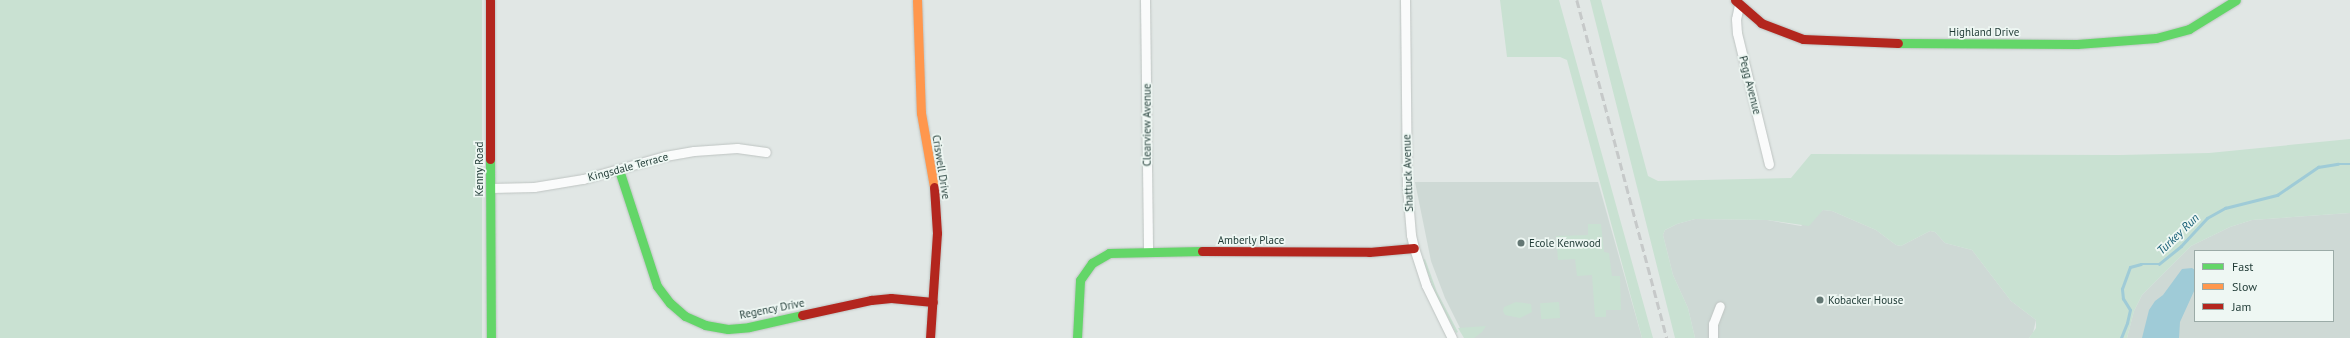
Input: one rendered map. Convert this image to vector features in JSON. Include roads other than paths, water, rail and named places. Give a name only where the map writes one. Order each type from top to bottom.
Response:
[{"type":"street","name":"Kenny Road","points":[[490,0],[491,338]]},
{"type":"street","name":"Criswell Drive","points":[[917,0],[921,113],[935,195],[937,233],[930,338]]},
{"type":"street","name":"Clearview Avenue","points":[[1145,0],[1148,251]]},
{"type":"street","name":"Shattuck Avenue","points":[[1405,0],[1407,187],[1414,248],[1426,285],[1452,338]]},
{"type":"street","name":"Highland Drive","points":[[1737,2],[1761,23],[1803,39],[1835,42],[1928,44],[2077,44],[2123,42],[2156,38],[2189,28],[2208,19],[2236,0]]},
{"type":"street","name":"Pegg Avenue","points":[[1737,2],[1737,33],[1769,164]]},
{"type":"street","name":"Kingsdale Terrace","points":[[491,188],[534,187],[583,179],[665,156],[694,151],[737,148],[766,152]]},
{"type":"street","name":"Regency Drive","points":[[619,170],[657,286],[670,303],[685,316],[705,325],[728,329],[749,327],[871,300],[891,298],[932,302]]},
{"type":"street","name":"Amberly Place","points":[[1077,338],[1080,280],[1086,269],[1092,263],[1109,253],[1148,251],[1369,252],[1414,248]]},
{"type":"street","points":[[1713,338],[1713,324],[1720,306]]},
{"type":"water","points":[[2192,268],[2194,269],[2194,291],[2180,322],[2179,338],[2142,338],[2149,310],[2155,301],[2163,295],[2182,269]]},
{"type":"waterway","name":"Turkey Run","points":[[2121,338],[2130,310],[2123,299],[2122,289],[2130,267],[2141,264],[2159,264],[2181,246],[2207,218],[2225,208],[2277,195],[2318,167],[2350,164]]},
{"type":"railway","points":[[1577,0],[1667,338]]},
{"type":"place","name":"Ecole Kenwood","points":[[1521,243]]},
{"type":"place","name":"Kobacker House","points":[[1820,300]]}]
